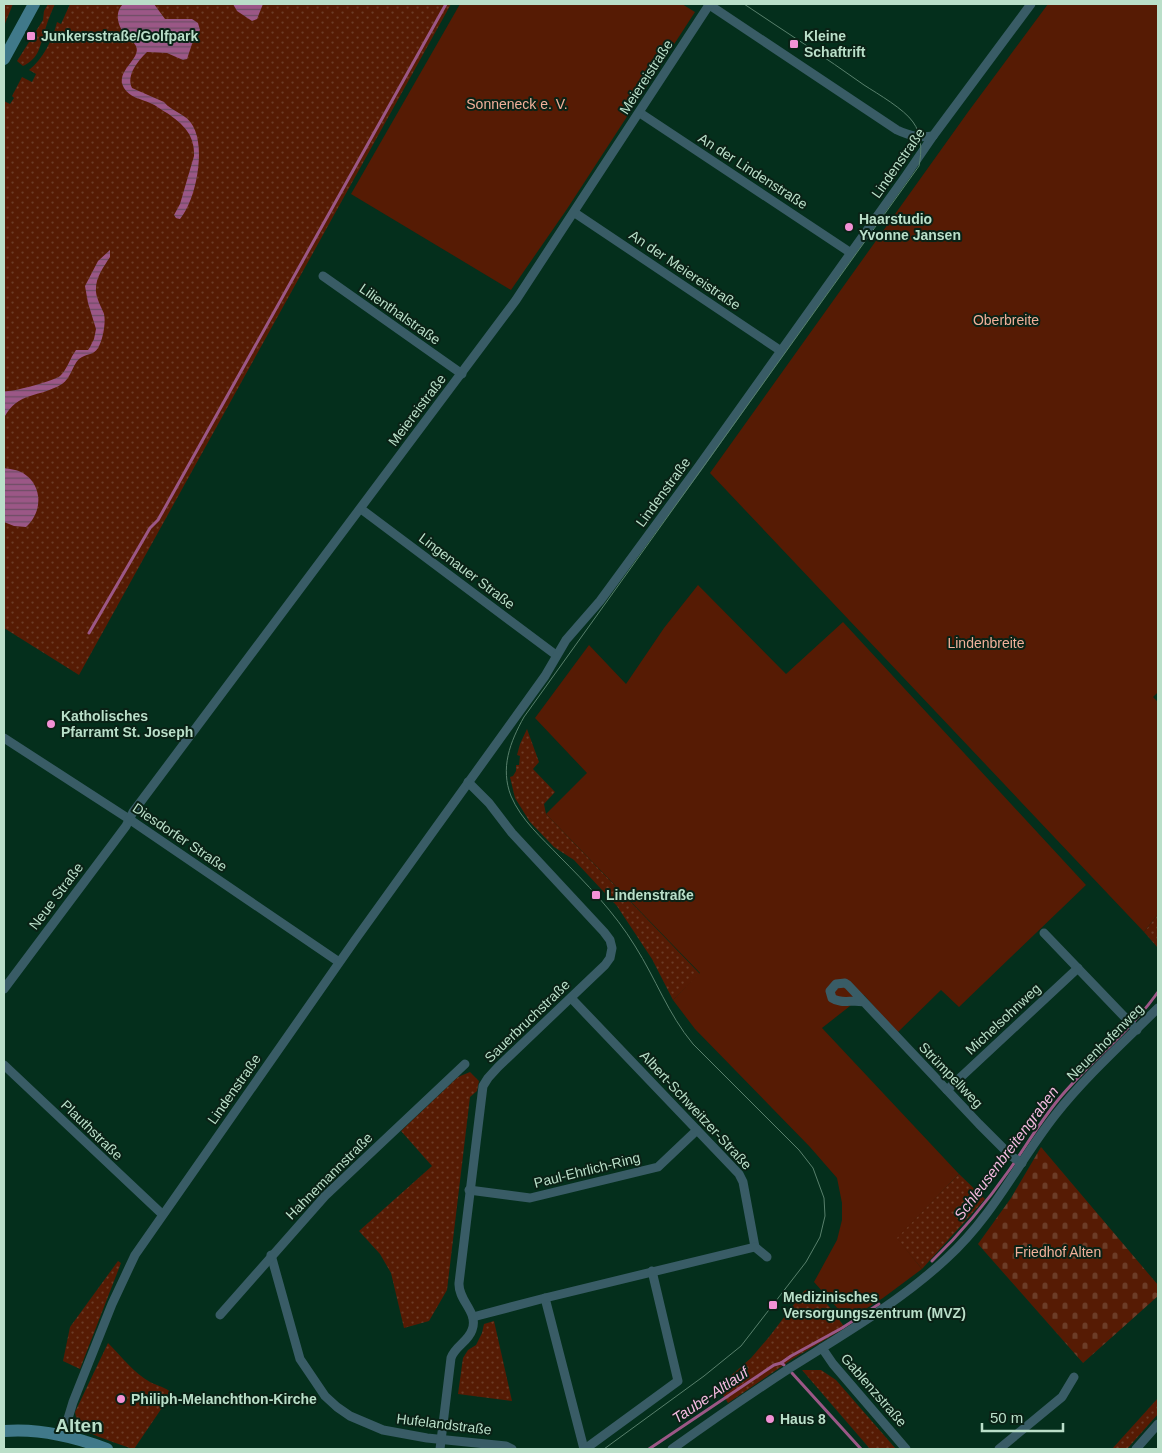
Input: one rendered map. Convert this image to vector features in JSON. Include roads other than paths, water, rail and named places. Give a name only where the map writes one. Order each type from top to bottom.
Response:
[{"type":"main road","points":[[4,59],[34,4]]},
{"type":"main road","points":[[4,1431],[28,1430],[63,1434],[107,1449]]},
{"type":"street","points":[[709,4],[897,130],[913,137],[933,136]]},
{"type":"street","name":"Meiereistraße","points":[[129,819],[516,300],[640,113],[709,4]]},
{"type":"street","name":"Lindenstraße","points":[[63,1434],[73,1402],[124,1275],[162,1214],[339,962],[545,676],[556,655],[574,630],[600,601],[781,351],[933,136],[1031,4]]},
{"type":"street","name":"An der Lindenstraße","points":[[640,113],[851,253]]},
{"type":"street","name":"An der Meiereistraße","points":[[574,213],[781,351]]},
{"type":"street","name":"Lilienthalstraße","points":[[322,276],[462,374]]},
{"type":"street","name":"Lingenauer Straße","points":[[361,509],[556,655]]},
{"type":"street","name":"Diesdorfer Straße","points":[[4,738],[129,819],[339,962]]},
{"type":"street","name":"Sauerbruchstraße","points":[[468,782],[476,788],[512,833],[604,932],[610,940],[612,948],[610,958],[595,975],[498,1067],[483,1086],[458,1290],[473,1317]]},
{"type":"street","name":"Neue Straße","points":[[4,989],[129,819]]},
{"type":"street","points":[[1044,933],[1134,1027]]},
{"type":"street","name":"Michelsohnweg","points":[[947,1090],[1078,968]]},
{"type":"street","name":"Albert-Schweitzer-Straße","points":[[571,998],[739,1174],[743,1182],[755,1247]]},
{"type":"street","name":"Strümpellweg","points":[[863,1002],[1011,1156],[1022,1163]]},
{"type":"street","name":"Neuenhofenweg","points":[[672,1449],[728,1408],[886,1306],[946,1259],[974,1231],[1004,1191],[1043,1131],[1070,1097],[1134,1027],[1158,1008]]},
{"type":"street","name":"Hahnemannstraße","points":[[220,1315],[324,1196],[465,1064]]},
{"type":"street","name":"Plauthstraße","points":[[4,1065],[162,1214]]},
{"type":"street","name":"Paul-Ehrlich-Ring","points":[[469,1190],[530,1198],[658,1167],[697,1130]]},
{"type":"street","points":[[440,1444],[450,1358],[453,1352],[471,1334],[474,1326],[473,1317],[652,1271],[755,1247],[768,1257]]},
{"type":"street","name":"Hufelandstraße","points":[[271,1255],[300,1359],[326,1396],[350,1416],[383,1430],[440,1444],[484,1443],[506,1446],[512,1449]]},
{"type":"street","points":[[545,1298],[584,1449],[678,1381],[652,1271]]},
{"type":"street","name":"Gablenzstraße","points":[[822,1348],[833,1364],[906,1449]]},
{"type":"street","points":[[999,1449],[1062,1397],[1074,1377]]},
{"type":"street","points":[[1136,1449],[1158,1424]]},
{"type":"waterway","points":[[89,633],[150,528],[158,520],[446,4]]},
{"type":"waterway","name":"Schleusenbreitengraben","points":[[932,1261],[992,1193],[1058,1100],[1135,1021],[1158,992]]},
{"type":"waterway","name":"Schleusenbreitengraben","points":[[781,1363],[879,1304]]},
{"type":"waterway","name":"Taube-Altlauf","points":[[649,1449],[774,1365],[781,1363],[784,1365]]},
{"type":"waterway","name":"Taube-Altlauf","points":[[792,1373],[861,1449]]},
{"type":"tram line","points":[[604,1449],[704,1376],[741,1346],[806,1262],[820,1237],[825,1216],[824,1198],[813,1168],[799,1150],[684,1033],[627,934],[590,888],[520,813],[511,796],[506,775],[508,755],[524,717],[919,166],[921,154],[920,137],[913,122],[904,112],[744,4]]},
{"type":"place","name":"Junkersstraße/Golfpark","points":[[31,36]]},
{"type":"place","name":"Kleine Schaftrift","points":[[794,44]]},
{"type":"place","name":"Haarstudio Yvonne Jansen","points":[[849,227]]},
{"type":"place","name":"Katholisches Pfarramt St. Joseph","points":[[51,724]]},
{"type":"place","name":"Lindenstraße","points":[[596,895]]},
{"type":"place","name":"Medizinisches Versorgungszentrum (MVZ)","points":[[773,1305]]},
{"type":"place","name":"Philiph-Melanchthon-Kirche","points":[[121,1399]]},
{"type":"place","name":"Haus 8","points":[[770,1419]]},
{"type":"district","name":"Alten","points":[[79,1425]]},
{"type":"park label","name":"Sonneneck e. V.","points":[[517,104]]},
{"type":"park label","name":"Oberbreite","points":[[1006,320]]},
{"type":"park label","name":"Lindenbreite","points":[[986,643]]},
{"type":"park label","name":"Friedhof Alten","points":[[1058,1252]]}]
